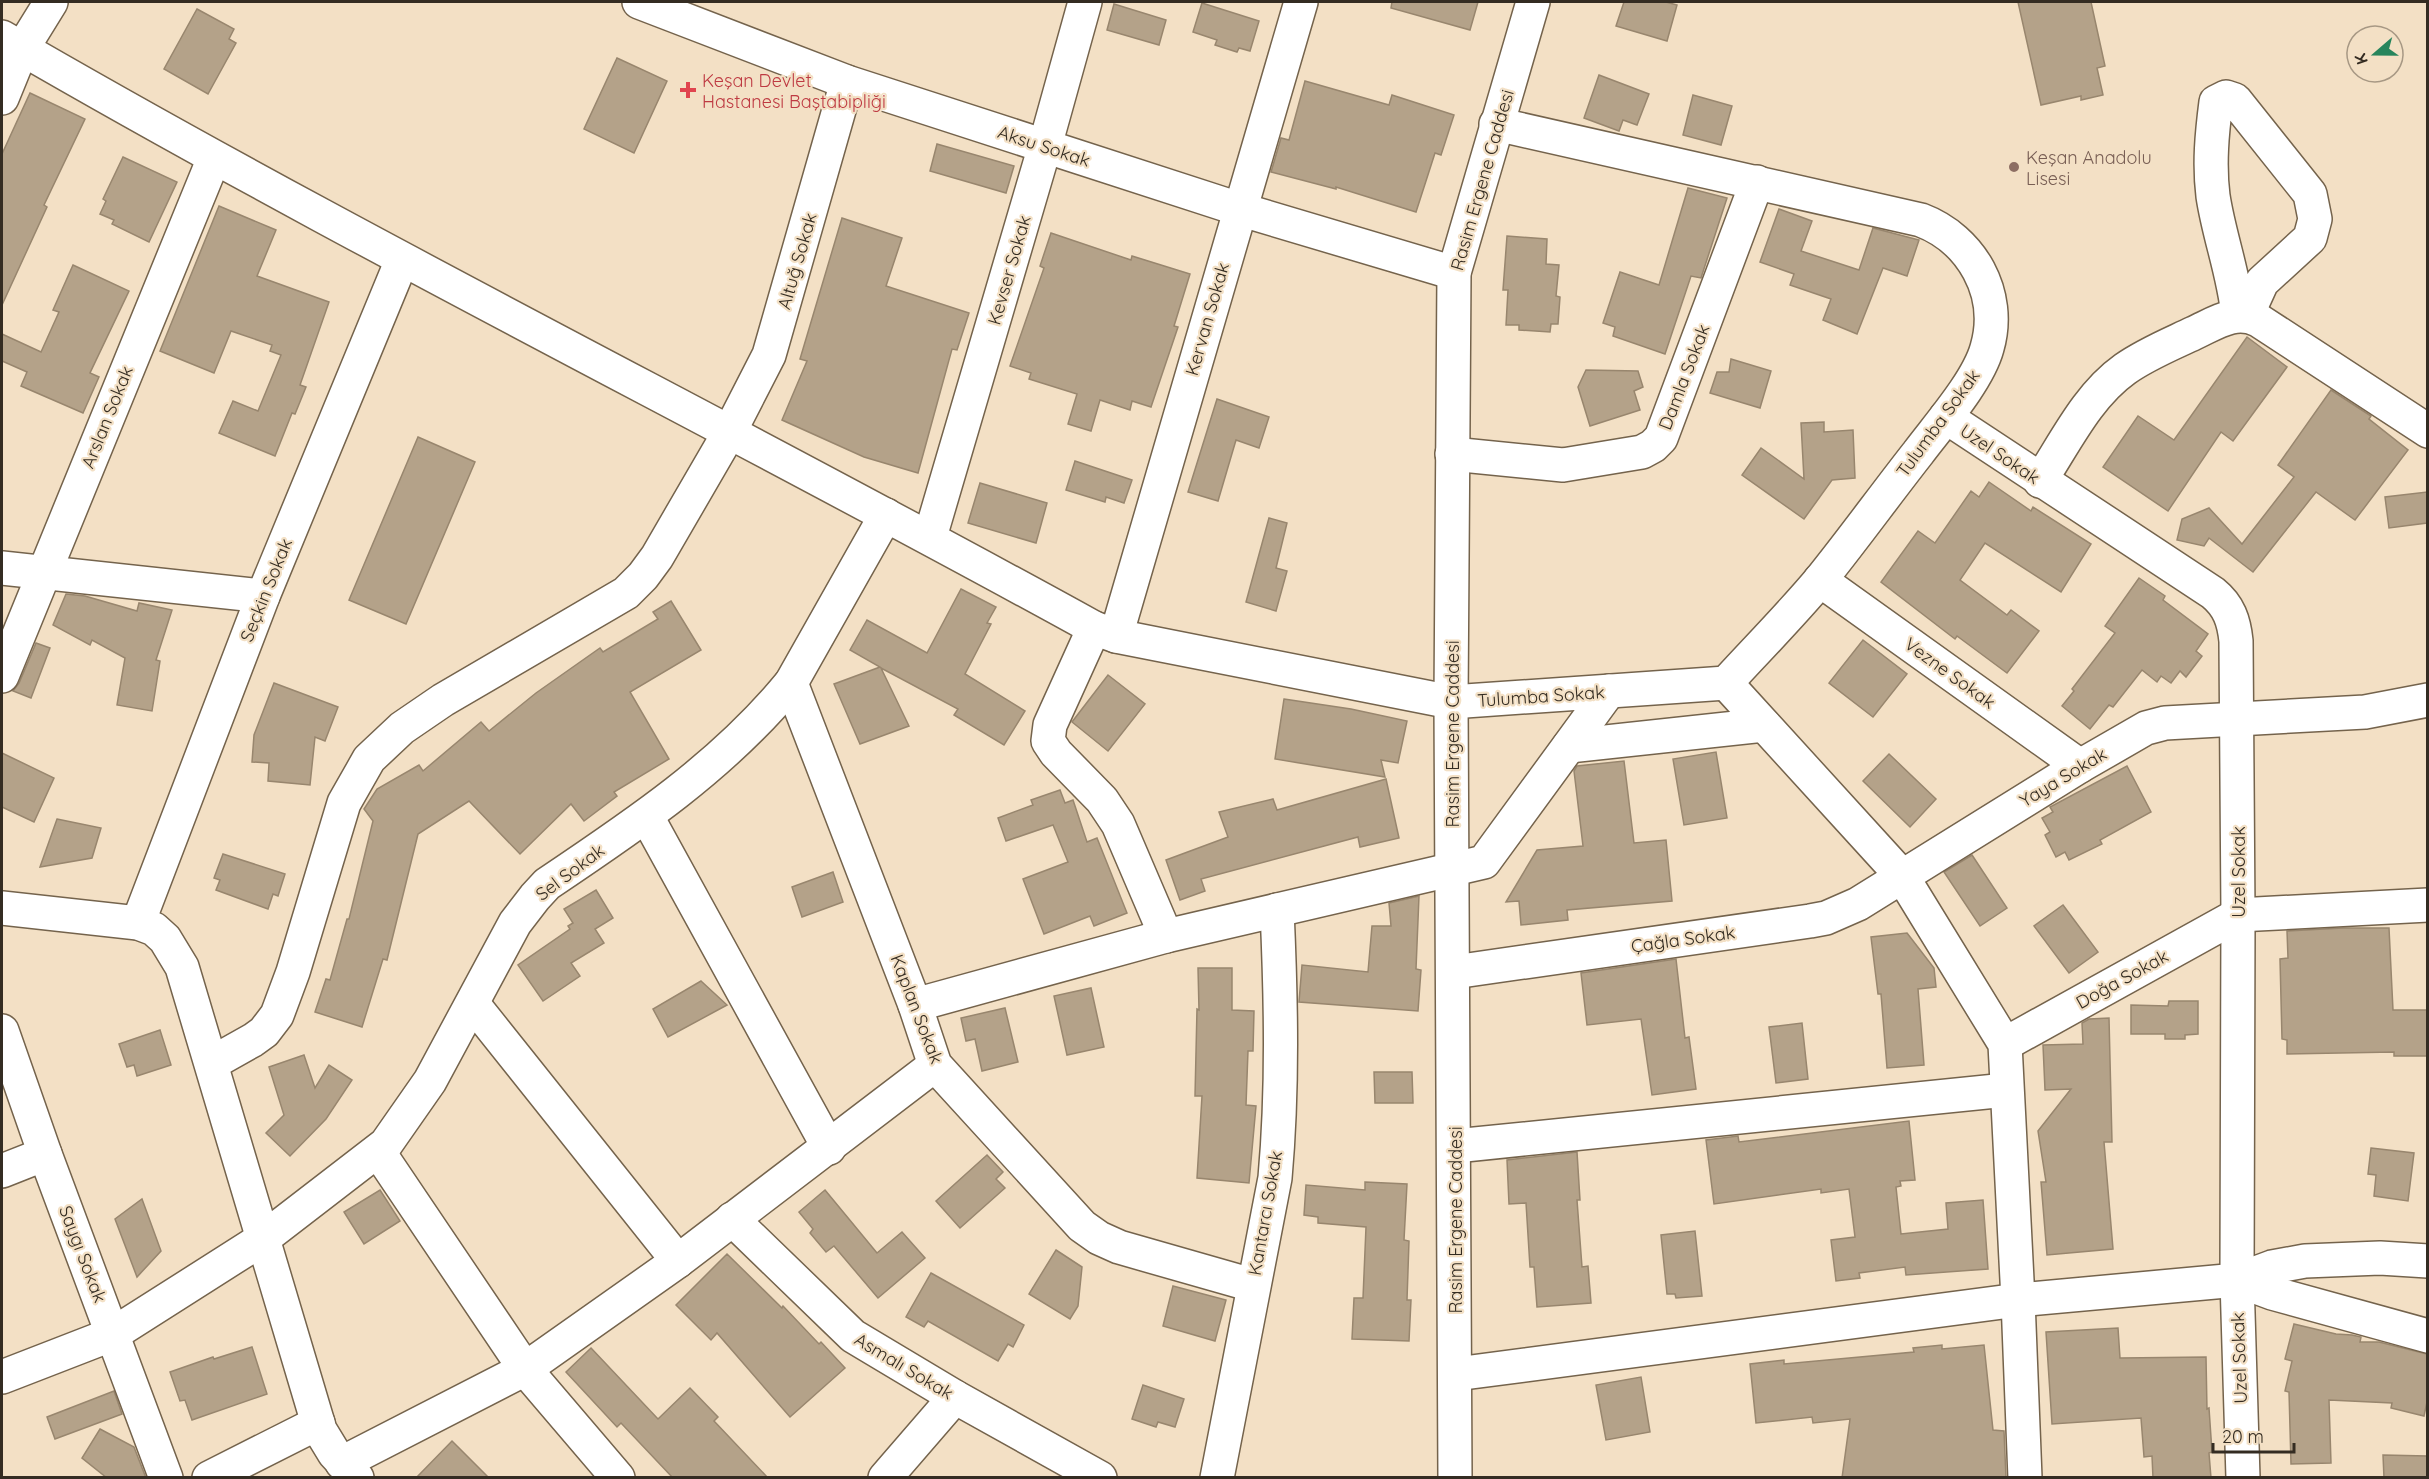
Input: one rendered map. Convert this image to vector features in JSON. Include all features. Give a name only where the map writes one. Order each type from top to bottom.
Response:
[{"type":"street","points":[[2,98],[12,43],[51,2]]},
{"type":"street","name":"Aksu Sokak","points":[[639,2],[847,81],[1239,209],[1454,273]]},
{"type":"street","name":"Kevser Sokak","points":[[930,537],[1085,2]]},
{"type":"street","name":"Kervan Sokak","points":[[1166,936],[1111,811],[1056,753],[1048,741],[1050,725],[1105,632],[1239,209],[1301,2]]},
{"type":"street","name":"Rasim Ergene Caddesi","points":[[1455,1478],[1451,702],[1454,273],[1533,2]]},
{"type":"street","name":"Tulumba Sokak","points":[[12,43],[214,158],[402,260],[930,537],[1105,632],[1451,702],[1726,683],[1820,580],[1946,417],[1983,360],[1989,339],[1991,317],[1988,295],[1980,273],[1968,253],[1951,236],[1921,219],[1496,124]]},
{"type":"street","name":"Altuğ Sokak","points":[[212,1063],[241,1048],[264,1032],[277,1015],[293,972],[344,802],[369,759],[402,728],[429,709],[612,602],[635,585],[657,557],[729,433],[769,355],[847,81]]},
{"type":"street","points":[[2226,97],[2235,100],[2310,194],[2314,206],[2315,219],[2310,238],[2262,282],[2243,315],[2216,212],[2211,168],[2216,102],[2226,97]]},
{"type":"street","name":"Arslan Sokak","points":[[2,676],[214,158]]},
{"type":"street","name":"Damla Sokak","points":[[1452,454],[1563,465],[1642,452],[1653,446],[1661,438],[1757,182]]},
{"type":"street","name":"Seçkin Sokak","points":[[138,923],[263,596],[402,260]]},
{"type":"street","points":[[2040,481],[2090,404],[2110,382],[2141,359],[2222,320],[2243,315],[2258,320],[2427,431]]},
{"type":"street","name":"Uzel Sokak","points":[[1946,417],[2221,600],[2232,618],[2237,720],[2237,1280],[2243,1478]]},
{"type":"street","name":"Sel Sokak","points":[[2,1377],[113,1334],[264,1239],[378,1151],[399,1129],[430,1081],[515,923],[535,897],[548,885],[647,817],[720,757],[762,717],[791,683],[886,515]]},
{"type":"street","points":[[2,568],[263,596]]},
{"type":"street","name":"Vezne Sokak","points":[[1820,580],[2080,766]]},
{"type":"street","name":"Kaplan Sokak","points":[[791,683],[915,1005],[935,1065],[1082,1226],[1099,1238],[1119,1247],[1252,1286]]},
{"type":"street","points":[[1726,683],[1902,876],[2005,1044],[2025,1478]]},
{"type":"street","points":[[915,1005],[1166,936],[1484,862],[1609,691]]},
{"type":"street","name":"Yaya Sokak","points":[[1902,876],[2146,728],[2184,721],[2365,712],[2427,700]]},
{"type":"street","points":[[1569,746],[1764,725]]},
{"type":"street","points":[[647,817],[829,1148]]},
{"type":"street","name":"Çağla Sokak","points":[[1454,972],[1826,918],[1858,904],[1902,876]]},
{"type":"street","points":[[2238,915],[2427,905]]},
{"type":"street","points":[[2,908],[138,923],[154,929],[173,950],[182,967],[212,1063],[318,1422],[324,1438],[349,1470],[525,1369],[678,1261],[935,1065]]},
{"type":"street","name":"Kantarcı Sokak","points":[[1217,1478],[1252,1286],[1266,1229],[1275,1178],[1281,998],[1277,910]]},
{"type":"street","name":"Doğa Sokak","points":[[2005,1044],[2238,915]]},
{"type":"street","points":[[473,1004],[678,1261]]},
{"type":"street","name":"Saygı Sokak","points":[[2,1031],[45,1154],[166,1478]]},
{"type":"street","points":[[1455,1146],[2006,1090]]},
{"type":"street","points":[[378,1151],[525,1369],[618,1478]]},
{"type":"street","points":[[2,1171],[45,1154]]},
{"type":"street","name":"Asmalı Sokak","points":[[732,1220],[853,1336],[955,1397],[1100,1478]]},
{"type":"street","points":[[1456,1374],[2018,1300],[2237,1280],[2272,1267],[2305,1261],[2380,1258],[2427,1261]]},
{"type":"street","points":[[2237,1280],[2272,1293],[2427,1336]]},
{"type":"street","points":[[885,1478],[955,1397]]},
{"type":"street","points":[[209,1478],[318,1422]]},
{"type":"building","points":[[1392,2],[1478,2],[1470,30],[1391,8]]},
{"type":"building","points":[[1624,2],[1666,2],[1677,5],[1667,41],[1616,26]]},
{"type":"building","points":[[2018,2],[2091,2],[2105,66],[2097,68],[2103,95],[2081,100],[2081,96],[2041,105]]},
{"type":"building","points":[[1202,3],[1259,21],[1250,51],[1239,48],[1237,52],[1215,45],[1217,40],[1193,32]]},
{"type":"building","points":[[1114,4],[1166,20],[1159,45],[1107,30]]},
{"type":"building","points":[[197,9],[234,29],[229,39],[236,43],[208,94],[164,69]]},
{"type":"building","points":[[617,58],[667,81],[634,153],[584,129]]},
{"type":"building","points":[[1599,75],[1649,94],[1637,125],[1623,120],[1619,131],[1584,118]]},
{"type":"building","points":[[1305,81],[1389,105],[1392,95],[1454,115],[1441,155],[1435,153],[1416,212],[1336,187],[1336,189],[1271,172],[1281,138],[1289,140]]},
{"type":"building","points":[[30,93],[85,119],[44,205],[47,207],[2,305],[2,154]]},
{"type":"building","points":[[1693,95],[1732,106],[1721,145],[1683,135]]},
{"type":"building","points":[[937,144],[1014,166],[1006,193],[930,171]]},
{"type":"building","points":[[123,157],[177,182],[149,242],[112,224],[114,220],[100,214],[106,201],[103,199]]},
{"type":"building","points":[[1688,188],[1727,198],[1701,278],[1691,276],[1665,354],[1613,336],[1615,327],[1603,323],[1620,272],[1659,285]]},
{"type":"building","points":[[219,206],[276,230],[257,276],[329,302],[300,385],[306,387],[295,414],[292,413],[275,456],[219,433],[233,401],[258,411],[281,355],[270,351],[272,345],[231,331],[214,373],[160,351]]},
{"type":"building","points":[[1779,209],[1812,221],[1801,251],[1859,270],[1873,228],[1919,240],[1907,276],[1883,268],[1857,334],[1823,320],[1831,299],[1790,285],[1794,274],[1760,262]]},
{"type":"building","points":[[842,218],[902,238],[886,286],[969,313],[957,350],[952,349],[918,473],[864,457],[782,420],[807,361],[800,359]]},
{"type":"building","points":[[1051,233],[1131,260],[1132,256],[1190,274],[1174,326],[1178,327],[1151,407],[1132,401],[1130,410],[1100,400],[1091,431],[1068,424],[1077,394],[1029,379],[1031,373],[1010,366],[1044,268],[1040,266]]},
{"type":"building","points":[[1507,236],[1547,239],[1546,264],[1559,265],[1556,296],[1560,297],[1558,324],[1551,324],[1550,332],[1519,330],[1519,325],[1506,325],[1508,290],[1503,290]]},
{"type":"building","points":[[73,265],[129,291],[90,373],[99,377],[83,413],[21,386],[27,372],[2,361],[2,334],[41,352],[59,312],[53,310]]},
{"type":"building","points":[[2247,337],[2287,367],[2233,441],[2221,432],[2168,511],[2103,467],[2138,416],[2174,440]]},
{"type":"building","points":[[1731,359],[1771,371],[1760,408],[1710,393],[1717,372],[1729,372]]},
{"type":"building","points":[[1586,370],[1638,371],[1643,387],[1634,391],[1640,410],[1590,426],[1578,387]]},
{"type":"building","points":[[2331,390],[2371,416],[2369,419],[2408,450],[2355,520],[2316,492],[2253,572],[2209,538],[2204,546],[2177,540],[2182,519],[2209,508],[2242,544],[2294,477],[2278,465]]},
{"type":"building","points":[[1217,399],[1269,417],[1259,448],[1236,440],[1218,501],[1188,492]]},
{"type":"building","points":[[1824,422],[1824,432],[1853,430],[1855,478],[1832,480],[1804,519],[1742,475],[1761,448],[1804,479],[1801,423]]},
{"type":"building","points":[[418,437],[475,462],[406,624],[349,600]]},
{"type":"building","points":[[1075,461],[1132,480],[1124,503],[1106,497],[1105,502],[1066,490]]},
{"type":"building","points":[[1989,482],[2031,511],[2033,507],[2091,544],[2061,592],[1985,543],[1960,580],[2007,615],[2011,610],[2039,631],[2007,673],[1957,636],[1955,639],[1881,582],[1918,531],[1935,543],[1971,491],[1979,497]]},
{"type":"building","points":[[980,483],[1047,503],[1036,543],[968,523]]},
{"type":"building","points":[[2427,492],[2427,523],[2389,528],[2385,497]]},
{"type":"building","points":[[1269,518],[1287,523],[1276,568],[1287,571],[1276,611],[1246,602]]},
{"type":"building","points":[[2139,578],[2165,596],[2163,600],[2208,634],[2196,651],[2202,656],[2186,677],[2180,671],[2171,683],[2161,676],[2157,682],[2142,670],[2113,707],[2109,705],[2090,729],[2062,706],[2074,691],[2072,689],[2115,633],[2105,626]]},
{"type":"building","points":[[961,589],[996,607],[987,623],[991,624],[965,674],[1025,711],[1004,745],[954,715],[958,709],[881,668],[909,726],[860,744],[834,684],[880,667],[850,650],[867,620],[927,653]]},
{"type":"building","points":[[66,594],[85,596],[137,611],[139,603],[172,610],[156,660],[160,661],[152,711],[117,705],[125,658],[92,640],[90,645],[53,625]]},
{"type":"building","points":[[671,601],[701,650],[630,692],[669,759],[614,792],[617,796],[584,821],[571,804],[520,854],[469,801],[418,834],[387,960],[383,959],[362,1027],[315,1012],[326,979],[330,980],[347,919],[349,919],[373,821],[364,809],[377,789],[419,765],[423,771],[481,722],[489,731],[536,693],[600,648],[603,652],[658,619],[653,612]]},
{"type":"building","points":[[1863,640],[1907,674],[1873,717],[1829,683]]},
{"type":"building","points":[[36,643],[50,648],[31,698],[13,691],[19,683]]},
{"type":"building","points":[[1108,675],[1145,704],[1108,751],[1072,722]]},
{"type":"building","points":[[274,683],[338,707],[325,741],[315,737],[310,785],[268,781],[269,763],[252,762],[254,735]]},
{"type":"building","points":[[1284,699],[1351,709],[1407,721],[1398,763],[1381,760],[1385,777],[1275,759]]},
{"type":"building","points":[[1716,752],[1727,818],[1684,825],[1673,759]]},
{"type":"building","points":[[2,753],[54,778],[34,822],[2,807]]},
{"type":"building","points":[[1889,754],[1936,799],[1910,827],[1863,781]]},
{"type":"building","points":[[1624,761],[1634,843],[1666,840],[1672,901],[1567,910],[1568,920],[1521,925],[1519,901],[1506,902],[1537,850],[1583,846],[1574,771],[1577,766]]},
{"type":"building","points":[[2127,766],[2151,812],[2100,840],[2102,844],[2069,860],[2065,852],[2056,857],[2045,835],[2050,832],[2042,818],[2053,812],[2050,807]]},
{"type":"building","points":[[1386,779],[1399,838],[1360,847],[1358,837],[1201,879],[1205,891],[1180,900],[1166,860],[1228,837],[1219,812],[1273,799],[1277,810]]},
{"type":"building","points":[[1060,790],[1065,803],[1073,800],[1087,842],[1097,838],[1127,913],[1094,926],[1090,916],[1044,934],[1023,879],[1068,862],[1053,825],[1006,841],[998,818],[1033,805],[1031,800]]},
{"type":"building","points":[[57,819],[101,828],[92,858],[40,867]]},
{"type":"building","points":[[223,854],[285,874],[278,896],[273,894],[268,909],[216,890],[220,880],[214,878]]},
{"type":"building","points":[[1972,855],[2007,908],[1980,926],[1944,872]]},
{"type":"building","points":[[833,872],[843,902],[802,917],[792,887]]},
{"type":"building","points":[[596,890],[613,918],[595,929],[604,943],[571,963],[580,976],[543,1001],[518,965],[570,929],[568,926],[573,923],[564,909]]},
{"type":"building","points":[[1419,896],[1416,969],[1421,970],[1418,1011],[1299,1002],[1302,965],[1368,972],[1372,926],[1391,926],[1389,903]]},
{"type":"building","points":[[2063,905],[2098,952],[2069,973],[2034,926]]},
{"type":"building","points":[[2389,928],[2393,1010],[2427,1010],[2427,1056],[2394,1056],[2394,1052],[2287,1054],[2287,1040],[2282,1039],[2280,959],[2288,958],[2287,931]]},
{"type":"building","points":[[1907,933],[1934,968],[1936,987],[1918,989],[1924,1065],[1887,1068],[1881,994],[1878,994],[1871,937]]},
{"type":"building","points":[[1676,959],[1685,1038],[1689,1037],[1696,1089],[1652,1095],[1641,1019],[1587,1025],[1581,973]]},
{"type":"building","points":[[1198,968],[1232,968],[1232,1010],[1254,1011],[1253,1051],[1248,1051],[1246,1105],[1256,1106],[1249,1183],[1197,1178],[1202,1096],[1195,1096],[1197,1009],[1199,1010]]},
{"type":"building","points":[[701,981],[727,1005],[668,1037],[653,1009]]},
{"type":"building","points":[[1091,988],[1104,1047],[1067,1055],[1054,996]]},
{"type":"building","points":[[2169,1001],[2198,1001],[2198,1034],[2185,1035],[2185,1039],[2165,1039],[2165,1034],[2131,1034],[2131,1005],[2168,1006]]},
{"type":"building","points":[[1005,1008],[1018,1062],[982,1071],[975,1039],[966,1041],[961,1018]]},
{"type":"building","points":[[2109,1018],[2112,1142],[2104,1142],[2113,1249],[2047,1255],[2041,1182],[2046,1182],[2038,1131],[2071,1089],[2045,1090],[2043,1045],[2083,1044],[2082,1023],[2089,1019]]},
{"type":"building","points":[[1802,1023],[1808,1079],[1776,1083],[1769,1027]]},
{"type":"building","points":[[160,1030],[171,1065],[137,1076],[134,1065],[127,1067],[119,1044]]},
{"type":"building","points":[[304,1055],[315,1088],[329,1065],[352,1080],[326,1119],[290,1156],[266,1133],[284,1115],[269,1067]]},
{"type":"building","points":[[1374,1072],[1412,1072],[1413,1103],[1375,1103]]},
{"type":"building","points":[[1909,1121],[1915,1180],[1900,1181],[1901,1186],[1896,1187],[1901,1234],[1948,1229],[1946,1203],[1983,1200],[1988,1269],[1906,1275],[1905,1267],[1859,1273],[1860,1278],[1836,1281],[1831,1240],[1855,1237],[1849,1189],[1821,1193],[1821,1189],[1714,1204],[1706,1140],[1738,1136],[1739,1142]]},
{"type":"building","points":[[2371,1148],[2414,1153],[2408,1201],[2374,1196],[2376,1175],[2368,1174]]},
{"type":"building","points":[[1577,1152],[1580,1200],[1577,1200],[1582,1267],[1588,1266],[1591,1303],[1537,1307],[1534,1267],[1530,1267],[1526,1203],[1509,1204],[1507,1160]]},
{"type":"building","points":[[987,1155],[1003,1172],[996,1179],[1005,1188],[960,1228],[936,1201]]},
{"type":"building","points":[[1365,1182],[1407,1184],[1404,1240],[1409,1241],[1407,1300],[1411,1300],[1409,1341],[1352,1339],[1354,1298],[1363,1298],[1366,1227],[1318,1223],[1318,1217],[1304,1215],[1306,1185],[1365,1190]]},
{"type":"building","points":[[380,1190],[400,1221],[364,1244],[344,1212]]},
{"type":"building","points":[[825,1190],[877,1253],[902,1232],[925,1258],[878,1298],[834,1246],[826,1252],[810,1233],[813,1229],[799,1212]]},
{"type":"building","points":[[142,1199],[161,1251],[137,1277],[115,1219]]},
{"type":"building","points":[[1695,1231],[1702,1296],[1676,1298],[1675,1294],[1667,1294],[1661,1235]]},
{"type":"building","points":[[1056,1250],[1082,1267],[1078,1306],[1070,1319],[1029,1294]]},
{"type":"building","points":[[727,1254],[782,1308],[783,1306],[819,1344],[821,1342],[845,1368],[790,1417],[717,1333],[711,1340],[676,1305]]},
{"type":"building","points":[[931,1273],[1024,1325],[1013,1347],[1008,1344],[998,1361],[928,1321],[924,1327],[906,1317]]},
{"type":"building","points":[[1173,1286],[1226,1300],[1215,1341],[1163,1326]]},
{"type":"building","points":[[2294,1324],[2336,1334],[2361,1337],[2360,1342],[2379,1342],[2427,1354],[2427,1402],[2424,1416],[2391,1408],[2392,1403],[2329,1400],[2331,1463],[2291,1464],[2289,1392],[2285,1391],[2292,1361],[2285,1359]]},
{"type":"building","points":[[2118,1328],[2120,1358],[2206,1357],[2207,1409],[2209,1408],[2212,1452],[2209,1453],[2211,1478],[2153,1478],[2152,1456],[2144,1457],[2141,1418],[2052,1424],[2046,1332]]},
{"type":"building","points":[[1942,1345],[1942,1349],[1984,1345],[1993,1430],[2004,1431],[2006,1478],[1842,1478],[1850,1419],[1813,1423],[1812,1417],[1756,1423],[1750,1364],[1784,1360],[1784,1364],[1914,1352],[1913,1348]]},
{"type":"building","points":[[252,1347],[267,1394],[192,1420],[185,1400],[180,1401],[170,1372],[213,1357],[214,1359]]},
{"type":"building","points":[[591,1348],[658,1419],[690,1388],[718,1417],[714,1421],[768,1478],[673,1478],[621,1423],[617,1427],[566,1372]]},
{"type":"building","points":[[1641,1377],[1650,1432],[1606,1440],[1596,1385]]},
{"type":"building","points":[[1143,1385],[1184,1399],[1175,1427],[1158,1422],[1156,1427],[1132,1419]]},
{"type":"building","points":[[114,1391],[122,1414],[55,1439],[47,1417]]},
{"type":"building","points":[[100,1429],[134,1447],[146,1478],[107,1478],[82,1458]]},
{"type":"building","points":[[452,1441],[489,1478],[416,1478]]},
{"type":"building","points":[[2383,1455],[2427,1456],[2427,1478],[2384,1478]]},
{"type":"place","name":"Keşan Devlet Hastanesi Baştabipliği","points":[[688,90]]},
{"type":"place","name":"Keşan Anadolu Lisesi","points":[[2014,167]]}]
